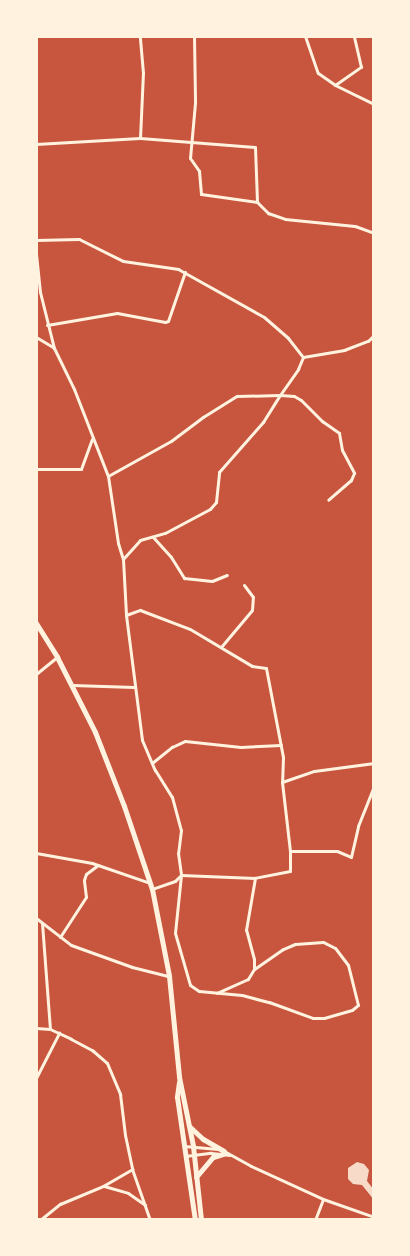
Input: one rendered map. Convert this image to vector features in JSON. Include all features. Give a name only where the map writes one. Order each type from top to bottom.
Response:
[{"type":"highway","points":[[36,624],[72,685],[111,773],[151,886],[169,976],[179,1077],[193,1146],[201,1220]]},
{"type":"highway","points":[[179,1077],[177,1097],[195,1220]]},
{"type":"highway","points":[[190,1127],[223,1153]]},
{"type":"highway","points":[[196,1178],[212,1157],[223,1153]]},
{"type":"street","points":[[140,36],[143,73],[140,138]]},
{"type":"street","points":[[194,36],[195,104],[193,142],[190,158],[199,171],[201,194],[257,202],[268,213],[284,219],[355,226],[374,233]]},
{"type":"street","points":[[304,36],[318,73],[335,85],[374,104]]},
{"type":"street","points":[[335,85],[361,67],[354,36]]},
{"type":"street","points":[[36,144],[140,138],[255,147],[257,202]]},
{"type":"street","points":[[36,240],[79,240],[123,261],[161,266],[185,272],[225,297],[252,309],[264,317],[288,338],[303,357]]},
{"type":"street","points":[[36,254],[40,292],[54,348],[74,389],[108,476],[119,548],[123,559],[126,615],[142,740],[175,805],[180,830],[178,852],[181,875],[175,933],[190,985],[199,991],[242,995],[269,1002],[313,1018],[324,1018],[352,1010],[358,1005],[348,965],[342,954],[330,944],[295,944],[254,969],[248,979],[217,992]]},
{"type":"street","points":[[47,325],[117,313],[165,322],[168,320],[185,272]]},
{"type":"street","points":[[303,357],[344,350],[368,341],[374,335]]},
{"type":"street","points":[[36,337],[54,348]]},
{"type":"street","points":[[123,559],[140,540],[165,533],[210,509],[216,502],[219,472],[263,422],[298,369],[303,357]]},
{"type":"street","points":[[108,476],[171,441],[203,417],[237,396],[280,394],[294,396],[301,400],[322,421],[338,433],[342,450],[354,473],[351,480],[328,500]]},
{"type":"street","points":[[36,469],[81,468],[92,439]]},
{"type":"street","points":[[152,537],[172,557],[184,578],[212,581],[227,575]]},
{"type":"street","points":[[221,647],[252,610],[253,597],[244,585]]},
{"type":"street","points":[[36,853],[98,865],[151,886],[175,881],[181,875],[255,878],[288,872],[291,869],[282,782],[281,745],[268,671],[263,666],[252,666],[190,629],[140,610],[126,615]]},
{"type":"street","points":[[36,674],[57,657]]},
{"type":"street","points":[[72,685],[134,687]]},
{"type":"street","points":[[152,763],[172,747],[185,741],[241,747],[281,745]]},
{"type":"street","points":[[282,782],[314,771],[374,763]]},
{"type":"street","points":[[290,851],[337,852],[350,857],[358,826],[374,786]]},
{"type":"street","points":[[60,937],[86,898],[84,880],[86,874],[98,865]]},
{"type":"street","points":[[254,969],[254,959],[246,930],[255,878]]},
{"type":"street","points":[[36,918],[71,945],[132,967],[169,976]]},
{"type":"street","points":[[42,922],[50,1029]]},
{"type":"street","points":[[36,1028],[50,1029],[59,1033],[92,1050],[106,1063],[120,1094],[125,1135],[132,1168],[150,1220]]},
{"type":"street","points":[[36,1078],[59,1033]]},
{"type":"street","points":[[184,1146],[193,1146],[233,1155],[251,1166],[323,1198],[374,1217]]},
{"type":"street","points":[[185,1156],[223,1153]]},
{"type":"street","points":[[40,1220],[60,1204],[103,1186],[132,1168]]},
{"type":"street","points":[[103,1186],[128,1193],[145,1205]]},
{"type":"street","points":[[315,1220],[323,1198]]},
{"type":"building","points":[[357,1162],[364,1164],[369,1170],[367,1181],[374,1190],[374,1200],[362,1185],[353,1184],[348,1179],[348,1168]]}]
